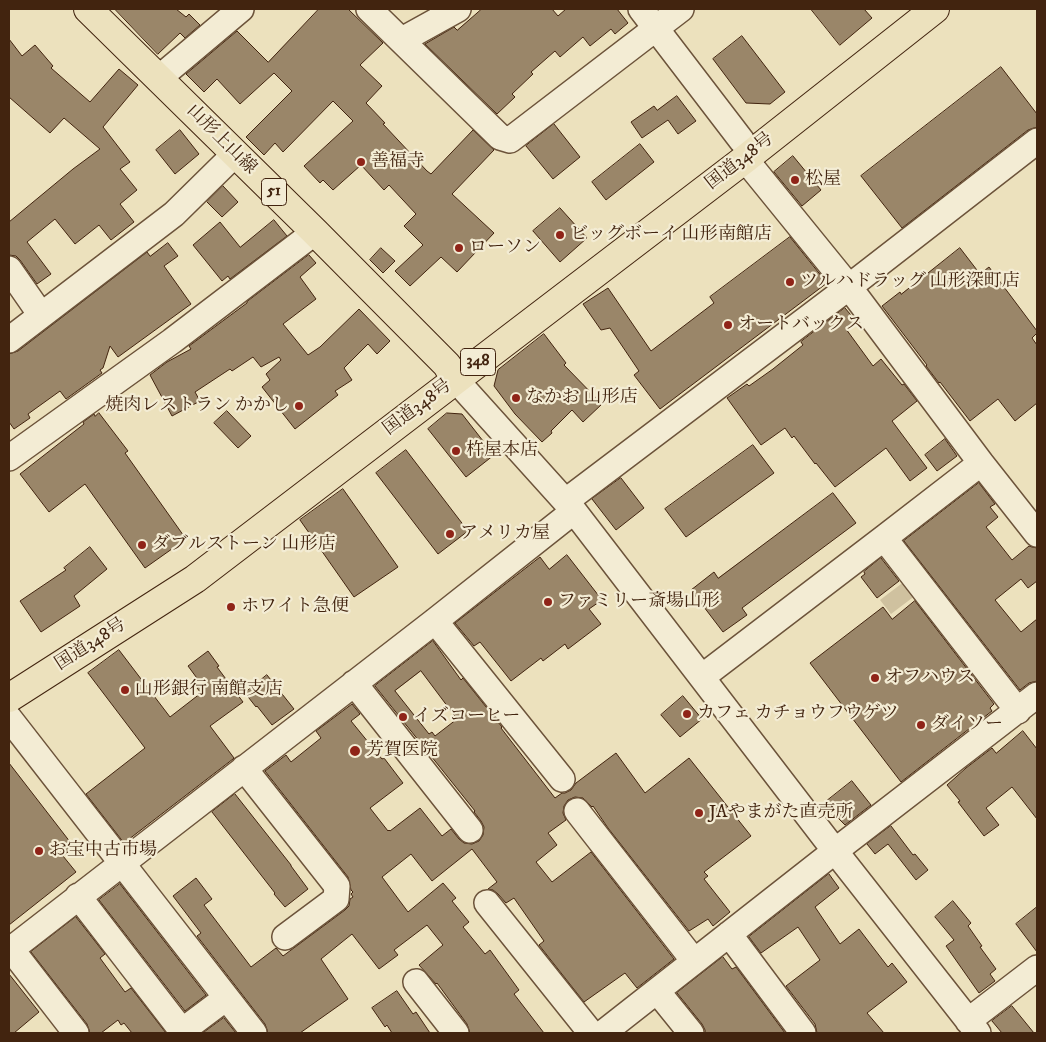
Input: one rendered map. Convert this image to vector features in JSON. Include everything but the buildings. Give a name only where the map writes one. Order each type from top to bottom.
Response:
[{"type":"main road","name":"山形上山線","points":[[88,9],[315,232],[451,372]]},
{"type":"main road","name":"国道348号","points":[[744,150],[911,9]]},
{"type":"main road","name":"国道348号","points":[[9,684],[187,566],[451,372],[744,150],[935,9]]},
{"type":"main road","name":"国道348号","points":[[9,698],[195,579],[451,372]]},
{"type":"street","points":[[160,78],[241,9]]},
{"type":"street","points":[[369,9],[500,137],[510,140],[649,18],[681,9]]},
{"type":"street","points":[[402,40],[458,9]]},
{"type":"street","points":[[649,18],[744,150],[1037,534]]},
{"type":"street","points":[[76,1033],[10,950],[435,621],[570,506],[1037,141]]},
{"type":"street","points":[[9,340],[174,214],[235,154]]},
{"type":"street","points":[[9,458],[172,341],[315,232]]},
{"type":"street","points":[[9,270],[41,315]]},
{"type":"street","points":[[451,372],[570,506],[973,1027],[1037,968]]},
{"type":"street","points":[[702,677],[981,463]]},
{"type":"street","points":[[884,538],[1018,711]]},
{"type":"street","points":[[435,621],[562,779]]},
{"type":"street","points":[[354,683],[470,830]]},
{"type":"street","points":[[603,1033],[1037,695]]},
{"type":"street","points":[[9,718],[254,1033]]},
{"type":"street","points":[[244,768],[337,886],[336,899],[285,937]]},
{"type":"street","points":[[577,811],[694,961]]},
{"type":"street","points":[[78,896],[182,1030],[226,998]]},
{"type":"street","points":[[487,903],[591,1033]]},
{"type":"street","points":[[729,934],[803,1033]]},
{"type":"street","points":[[416,982],[456,1033]]},
{"type":"street","points":[[657,990],[691,1033]]},
{"type":"shaded area","points":[[905,581],[916,595],[891,614],[880,600]]},
{"type":"place","name":"善福寺","points":[[361,162]]},
{"type":"place","name":"松屋","points":[[795,180]]},
{"type":"place","name":"ビッグボーイ 山形南館店","points":[[560,235]]},
{"type":"place","name":"ローソン","points":[[459,248]]},
{"type":"place","name":"ツルハドラッグ 山形深町店","points":[[790,282]]},
{"type":"place","name":"オートバックス","points":[[728,325]]},
{"type":"place","name":"なかお 山形店","points":[[516,398]]},
{"type":"place","name":"焼肉レストラン かかし","points":[[299,406]]},
{"type":"place","name":"杵屋本店","points":[[456,451]]},
{"type":"place","name":"アメリカ屋","points":[[450,534]]},
{"type":"place","name":"ダブルストーン 山形店","points":[[142,545]]},
{"type":"place","name":"ファミリー斎場山形","points":[[548,602]]},
{"type":"place","name":"ホワイト急便","points":[[231,607]]},
{"type":"place","name":"オフハウス","points":[[875,678]]},
{"type":"place","name":"山形銀行 南館支店","points":[[125,690]]},
{"type":"place","name":"カフェ カチョウフウゲツ","points":[[687,714]]},
{"type":"place","name":"イズコーヒー","points":[[403,717]]},
{"type":"place","name":"ダイソー","points":[[921,725]]},
{"type":"place","name":"芳賀医院","points":[[355,751]]},
{"type":"place","name":"JAやまがた直売所","points":[[699,813]]},
{"type":"place","name":"お宝中古市場","points":[[39,851]]}]
